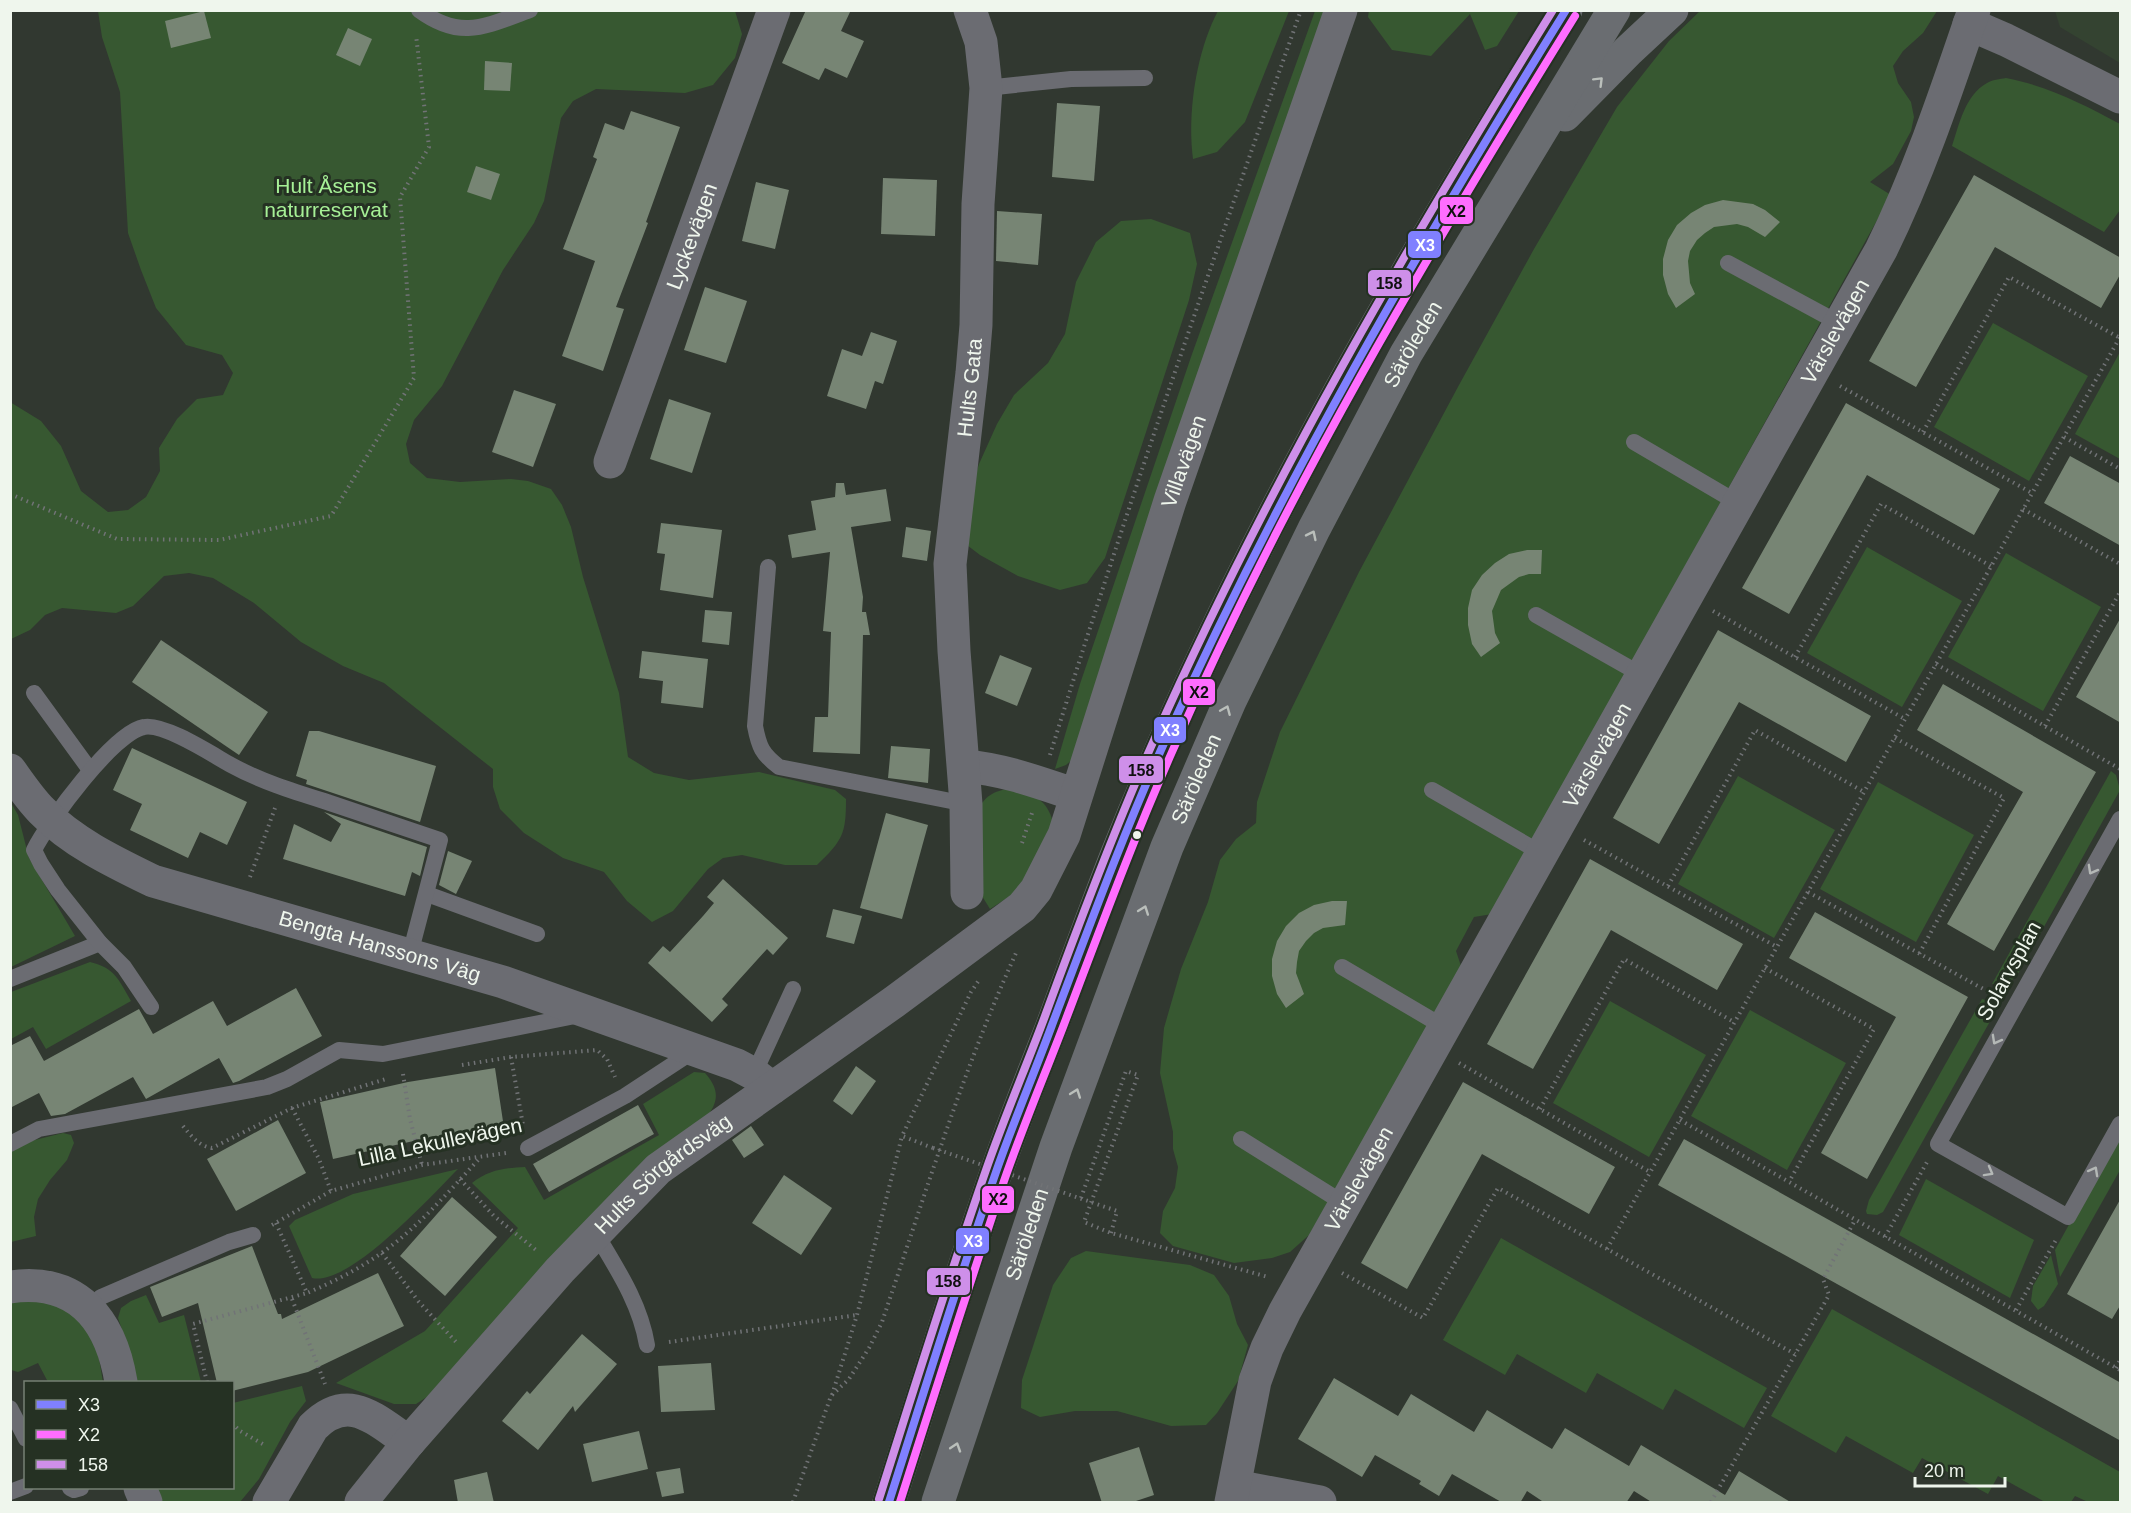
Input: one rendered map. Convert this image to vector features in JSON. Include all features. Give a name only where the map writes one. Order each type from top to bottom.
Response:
[{"type":"main road","name":"Säröleden","points":[[889,1503],[988,1194],[1007,1142],[1117,855],[1184,700],[1276,510],[1385,308],[1500,115],[1566,10]]},
{"type":"main road","name":"Säröleden","points":[[938,1503],[1060,1136],[1167,847],[1230,701],[1314,529],[1406,354],[1614,10]]},
{"type":"main road","points":[[1528,152],[1672,10]]},
{"type":"street","name":"Lyckevägen","points":[[610,462],[774,10]]},
{"type":"street","name":"Hults Gata","points":[[967,893],[966,804],[950,564],[953,525],[963,463],[976,325],[978,204],[986,87],[981,42],[970,10]]},
{"type":"street","name":"Villavägen","points":[[1022,907],[1036,890],[1064,835],[1170,501],[1341,10]]},
{"type":"street","points":[[1972,17],[2006,40],[2121,98]]},
{"type":"street","name":"Värslevägen","points":[[1233,1494],[1255,1380],[1267,1348],[1298,1286],[1881,250],[1923,159],[1972,17]]},
{"type":"street","points":[[964,766],[982,767],[1018,776],[1076,795]]},
{"type":"street","name":"Bengta Hanssons Väg","points":[[10,770],[41,811],[70,835],[116,863],[153,880],[503,982],[697,1050],[763,1081]]},
{"type":"street","name":"Hults Sörgårdsväg","points":[[361,1503],[409,1442],[560,1269],[658,1169],[763,1081],[894,1002],[1022,907]]},
{"type":"street","points":[[10,1287],[24,1285],[60,1291],[76,1298],[89,1309],[106,1332],[117,1362],[120,1381]]},
{"type":"street","points":[[269,1503],[313,1427],[335,1410],[353,1410],[369,1416],[409,1442]]},
{"type":"street","points":[[140,1489],[146,1503]]},
{"type":"street","points":[[1233,1494],[1320,1503]]},
{"type":"lane","points":[[419,10],[431,20],[462,30],[488,26],[530,10]]},
{"type":"lane","points":[[986,87],[1071,79],[1145,78]]},
{"type":"lane","points":[[1728,263],[1839,323]]},
{"type":"lane","points":[[1634,442],[1738,502]]},
{"type":"lane","points":[[768,567],[755,726],[759,745],[766,758],[779,767],[966,804]]},
{"type":"lane","points":[[1536,615],[1642,675]]},
{"type":"lane","points":[[34,693],[90,770]]},
{"type":"lane","points":[[151,1008],[124,968],[100,943],[58,890],[34,850],[41,836],[90,770],[133,730],[146,726],[174,734],[240,770],[283,787],[440,840],[410,954]]},
{"type":"lane","points":[[1432,790],[1541,853]]},
{"type":"lane","name":"Solarvsplan","points":[[1938,1144],[2121,819]]},
{"type":"lane","points":[[427,894],[537,934]]},
{"type":"lane","points":[[10,979],[100,943]]},
{"type":"lane","points":[[1342,967],[1438,1038]]},
{"type":"lane","points":[[763,1081],[793,989]]},
{"type":"lane","points":[[10,1144],[39,1129],[267,1088],[339,1050],[383,1054],[590,1013]]},
{"type":"lane","name":"Lilla Lekullevägen","points":[[528,1148],[625,1096],[697,1050]]},
{"type":"lane","points":[[1938,1144],[2068,1217],[2121,1124]]},
{"type":"lane","points":[[1241,1139],[1345,1204]]},
{"type":"lane","points":[[595,1232],[638,1306],[647,1346]]},
{"type":"lane","points":[[89,1309],[100,1297],[229,1242],[253,1235]]},
{"type":"lane","points":[[10,1408],[24,1435]]},
{"type":"path","points":[[10,494],[117,539],[219,540],[331,516],[414,378],[400,197],[429,147],[416,33]]},
{"type":"path","points":[[1607,1250],[2120,337],[2009,277],[1923,432]]},
{"type":"path","points":[[1813,372],[2032,493]]},
{"type":"path","points":[[2064,437],[2121,469]]},
{"type":"path","points":[[1795,657],[1881,504],[1991,566]]},
{"type":"path","points":[[2023,509],[2121,564]]},
{"type":"path","points":[[2045,726],[2121,592]]},
{"type":"path","points":[[1686,596],[1905,719]]},
{"type":"path","points":[[1936,664],[2121,769]]},
{"type":"path","points":[[1668,886],[1755,730],[1864,792]]},
{"type":"path","points":[[1894,738],[2004,798],[1919,954]]},
{"type":"path","points":[[239,905],[283,787]]},
{"type":"path","points":[[1558,825],[1777,947]]},
{"type":"path","points":[[1808,892],[2015,1007]]},
{"type":"path","points":[[1012,950],[1020,944]]},
{"type":"path","points":[[1539,1109],[1624,959],[1734,1022]]},
{"type":"path","points":[[1765,968],[1874,1029],[1789,1182]]},
{"type":"path","points":[[831,1395],[857,1315],[902,1136],[971,992],[982,975]]},
{"type":"path","points":[[1438,1038],[1539,1109],[1650,1172]]},
{"type":"path","points":[[457,1066],[511,1058],[597,1050],[606,1059],[625,1096]]},
{"type":"path","points":[[511,1058],[518,1098]]},
{"type":"path","points":[[1081,1198],[1126,1071],[1138,1075],[1084,1222],[1111,1233],[1298,1286]]},
{"type":"path","points":[[166,1106],[191,1136],[205,1147],[212,1148],[292,1108],[414,1072]]},
{"type":"path","points":[[403,1074],[410,1119],[422,1165]]},
{"type":"path","points":[[292,1108],[319,1159],[331,1191]]},
{"type":"path","points":[[1680,1120],[2118,1369],[2121,1360]]},
{"type":"path","points":[[902,1136],[1117,1211],[1111,1233]]},
{"type":"path","points":[[1885,1237],[1938,1144]]},
{"type":"path","name":"Lilla Lekullevägen","points":[[253,1235],[331,1191],[422,1165],[480,1158],[528,1148]]},
{"type":"path","points":[[207,1381],[193,1324],[292,1299],[348,1275],[382,1253],[423,1217],[480,1158]]},
{"type":"path","points":[[460,1179],[494,1216],[560,1269]]},
{"type":"path","points":[[1315,1258],[1423,1318],[1498,1188],[1795,1354]]},
{"type":"path","points":[[2016,1310],[2068,1217]]},
{"type":"path","points":[[1711,1503],[1829,1295],[1824,1279],[1855,1220]]},
{"type":"path","points":[[276,1223],[307,1293]]},
{"type":"path","points":[[382,1253],[419,1302],[477,1365]]},
{"type":"path","points":[[292,1299],[315,1358]]},
{"type":"path","points":[[647,1346],[857,1315]]},
{"type":"path","points":[[234,1425],[240,1431],[293,1461]]},
{"type":"shaded area","points":[[2055,11],[2120,11],[2120,63],[2060,27]]},
{"type":"green space","points":[[1369,10],[1519,11],[1497,46],[1485,50],[1470,14],[1431,56],[1392,50],[1368,17]]},
{"type":"green space","name":"Hult Åsens naturreservat","points":[[98,11],[735,11],[742,34],[735,58],[713,85],[685,93],[596,89],[573,101],[561,118],[544,201],[534,223],[503,270],[442,386],[414,420],[406,444],[410,463],[427,478],[460,482],[511,479],[528,481],[551,489],[562,505],[571,527],[583,577],[619,693],[628,757],[654,773],[689,780],[759,772],[835,790],[846,799],[844,829],[838,842],[817,865],[785,865],[742,855],[723,858],[708,869],[673,911],[652,922],[627,901],[604,872],[563,858],[524,833],[500,809],[493,787],[493,769],[384,683],[343,666],[301,642],[254,603],[213,578],[189,573],[164,576],[133,606],[116,613],[62,608],[45,615],[30,630],[11,639],[10,402],[41,421],[61,446],[81,491],[108,512],[128,510],[146,497],[160,471],[159,448],[177,419],[197,399],[223,395],[233,373],[222,355],[186,345],[156,308],[141,270],[128,233],[120,92],[102,37]]},
{"type":"green space","points":[[1218,11],[1289,11],[1245,122],[1217,152],[1193,159],[1191,123],[1195,84],[1204,45]]},
{"type":"green space","points":[[1315,11],[1329,11],[1073,759],[1066,765],[1055,769],[1080,684],[1191,357]]},
{"type":"green space","points":[[1700,11],[1937,11],[1923,33],[1903,51],[1893,66],[1898,83],[1911,102],[1914,117],[1911,131],[1893,164],[1870,182],[1891,195],[1492,914],[1474,917],[1456,951],[1463,972],[1309,1235],[1290,1252],[1272,1258],[1234,1263],[1173,1246],[1160,1233],[1163,1211],[1175,1188],[1178,1167],[1160,1073],[1164,1028],[1181,969],[1208,902],[1220,860],[1236,839],[1256,823],[1257,802],[1280,732],[1359,572],[1534,249],[1617,107],[1669,41]]},
{"type":"green space","points":[[2006,78],[2051,91],[2120,124],[2120,210],[2104,232],[1952,146],[1960,120],[1973,95],[1987,83]]},
{"type":"green space","points":[[1151,219],[1190,233],[1197,264],[1189,300],[1105,558],[1087,583],[1060,590],[1018,576],[980,555],[963,542],[964,511],[979,464],[997,424],[1014,395],[1048,363],[1065,334],[1076,282],[1096,242],[1121,221]]},
{"type":"green space","points":[[1993,323],[2088,376],[2029,481],[1934,427]]},
{"type":"green space","points":[[2120,352],[2120,459],[2075,434]]},
{"type":"green space","points":[[1867,547],[1962,601],[1902,707],[1807,653]]},
{"type":"green space","points":[[2006,553],[2101,607],[2043,711],[1948,657]]},
{"type":"green space","points":[[2111,771],[2116,775],[2120,790],[2016,977],[2006,984],[1992,984]]},
{"type":"green space","points":[[1738,776],[1835,830],[1774,938],[1678,884]]},
{"type":"green space","points":[[1878,782],[1974,835],[1916,942],[1820,889]]},
{"type":"green space","points":[[1012,788],[1040,800],[1048,810],[1054,826],[1029,884],[990,909],[982,896],[978,810],[984,800],[992,794]]},
{"type":"green space","points":[[10,801],[18,815],[29,858],[75,936],[11,967]]},
{"type":"green space","points":[[90,962],[111,971],[131,1001],[46,1049],[33,1027],[11,1039],[11,992]]},
{"type":"green space","points":[[1982,999],[1988,1001],[1993,1016],[1883,1212],[1877,1215],[1867,1214],[1869,1200]]},
{"type":"green space","points":[[1610,1001],[1706,1055],[1649,1157],[1553,1103]]},
{"type":"green space","points":[[1750,1010],[1846,1063],[1787,1170],[1691,1116]]},
{"type":"green space","points":[[694,1072],[705,1073],[715,1091],[713,1107],[705,1119],[433,1393],[416,1404],[394,1404],[336,1383],[425,1331],[518,1228],[472,1183],[497,1170],[525,1167],[544,1200],[659,1135],[643,1104]]},
{"type":"green space","points":[[2120,1132],[2120,1170],[2060,1277],[2055,1250]]},
{"type":"green space","points":[[63,1133],[71,1135],[74,1143],[67,1160],[38,1199],[34,1217],[36,1236],[11,1242],[11,1151],[27,1142]]},
{"type":"green space","points":[[458,1169],[389,1237],[368,1254],[328,1277],[312,1278],[289,1226],[295,1220],[353,1194]]},
{"type":"green space","points":[[1926,1179],[2034,1240],[2010,1298],[1899,1235]]},
{"type":"green space","points":[[1501,1238],[1767,1388],[1744,1428],[1675,1389],[1663,1410],[1597,1373],[1586,1393],[1517,1354],[1505,1375],[1443,1340]]},
{"type":"green space","points":[[1086,1251],[1190,1265],[1214,1275],[1229,1296],[1237,1324],[1248,1345],[1238,1381],[1217,1413],[1206,1425],[1171,1426],[1117,1411],[1075,1411],[1040,1417],[1021,1408],[1022,1380],[1053,1285],[1071,1258]]},
{"type":"green space","points":[[2051,1255],[2058,1284],[2044,1306],[2038,1310],[2031,1301],[2033,1286]]},
{"type":"green space","points":[[146,1295],[159,1323],[184,1315],[201,1381],[135,1381],[127,1344],[118,1318],[121,1308]]},
{"type":"green space","points":[[32,1299],[60,1305],[81,1318],[93,1337],[103,1381],[47,1381],[38,1363],[18,1372],[11,1370],[10,1302]]},
{"type":"green space","points":[[1832,1309],[2120,1472],[2120,1502],[2088,1502],[2075,1496],[2071,1502],[2045,1502],[1998,1476],[1988,1494],[1922,1458],[1913,1473],[1846,1436],[1836,1453],[1771,1416]]},
{"type":"green space","points":[[302,1386],[306,1401],[290,1422],[259,1479],[240,1502],[161,1502],[156,1489],[234,1489],[234,1403]]},
{"type":"building","points":[[806,10],[851,10],[841,31],[864,41],[847,78],[825,68],[819,80],[782,63]]},
{"type":"building","points":[[204,11],[211,38],[171,48],[165,21]]},
{"type":"building","points":[[348,28],[372,39],[360,66],[336,55]]},
{"type":"building","points":[[485,61],[512,63],[510,91],[484,90]]},
{"type":"building","points":[[1057,103],[1100,106],[1094,181],[1052,177]]},
{"type":"building","points":[[631,111],[680,127],[646,222],[648,223],[616,307],[624,309],[603,371],[562,356],[595,261],[563,249],[597,159],[593,157],[605,123],[624,130]]},
{"type":"building","points":[[476,166],[500,174],[491,200],[467,192]]},
{"type":"building","points":[[1974,175],[2121,258],[2121,273],[2101,308],[1995,247],[1916,387],[1869,361]]},
{"type":"building","points":[[883,178],[937,180],[935,236],[881,234]]},
{"type":"building","points":[[756,182],[789,190],[775,249],[742,241]]},
{"type":"building","points":[[1723,200],[1753,204],[1780,222],[1765,237],[1748,227],[1737,224],[1714,227],[1705,233],[1690,251],[1688,261],[1690,283],[1695,294],[1676,308],[1668,294],[1663,275],[1663,259],[1668,240],[1677,225],[1691,213],[1705,205]]},
{"type":"building","points":[[997,211],[1042,214],[1038,265],[996,261]]},
{"type":"building","points":[[705,287],[747,301],[726,363],[684,350]]},
{"type":"building","points":[[871,332],[897,341],[883,384],[875,381],[866,409],[827,396],[842,349],[862,356]]},
{"type":"building","points":[[514,390],[556,404],[533,467],[492,452]]},
{"type":"building","points":[[669,399],[711,413],[692,473],[650,459]]},
{"type":"building","points":[[1846,403],[2000,489],[1974,535],[1867,475],[1789,614],[1742,588]]},
{"type":"building","points":[[2070,456],[2121,484],[2121,546],[2044,503]]},
{"type":"building","points":[[836,483],[844,483],[846,495],[886,489],[891,521],[851,527],[863,597],[862,612],[866,612],[870,635],[863,635],[860,754],[813,752],[815,717],[828,717],[831,632],[823,631],[830,552],[792,558],[788,535],[816,530],[811,501],[835,497]]},
{"type":"building","points":[[661,523],[722,530],[713,598],[660,590],[665,554],[657,553]]},
{"type":"building","points":[[906,527],[931,531],[927,561],[902,557]]},
{"type":"building","points":[[1527,550],[1542,550],[1541,574],[1519,577],[1501,590],[1492,611],[1495,633],[1500,643],[1481,657],[1472,644],[1468,625],[1468,608],[1472,590],[1482,575],[1495,563],[1509,554]]},
{"type":"building","points":[[705,610],[732,612],[729,645],[702,642]]},
{"type":"building","points":[[2121,617],[2121,723],[2076,697]]},
{"type":"building","points":[[1718,630],[1871,716],[1846,762],[1739,702],[1659,844],[1613,818]]},
{"type":"building","points":[[161,640],[268,712],[239,755],[132,682]]},
{"type":"building","points":[[642,651],[708,659],[703,708],[661,703],[663,681],[639,678]]},
{"type":"building","points":[[1000,655],[1032,668],[1017,706],[985,693]]},
{"type":"building","points":[[1943,684],[2096,772],[1994,951],[1947,924],[2023,792],[1917,730]]},
{"type":"building","points":[[309,731],[319,731],[436,766],[420,822],[306,784],[307,780],[296,776]]},
{"type":"building","points":[[891,746],[930,749],[928,783],[888,778]]},
{"type":"building","points":[[132,748],[247,802],[227,845],[200,832],[188,858],[130,830],[142,804],[113,790]]},
{"type":"building","points":[[324,812],[427,847],[420,876],[412,872],[405,896],[283,859],[294,824],[331,842],[341,824]]},
{"type":"building","points":[[886,813],[928,825],[902,919],[860,908]]},
{"type":"building","points":[[448,851],[472,861],[456,894],[439,885]]},
{"type":"building","points":[[1590,859],[1743,944],[1717,990],[1611,930],[1533,1069],[1487,1044]]},
{"type":"building","points":[[723,879],[788,938],[773,955],[767,949],[738,981],[722,999],[728,1005],[712,1022],[648,963],[663,946],[670,952],[703,916],[714,903],[707,897]]},
{"type":"building","points":[[1332,901],[1347,901],[1345,925],[1323,928],[1306,941],[1299,951],[1296,973],[1304,994],[1286,1008],[1277,994],[1272,976],[1272,959],[1277,941],[1286,926],[1299,913],[1314,905]]},
{"type":"building","points":[[833,909],[862,916],[854,944],[826,937]]},
{"type":"building","points":[[1815,912],[1968,997],[1867,1179],[1821,1153],[1896,1017],[1789,958]]},
{"type":"building","points":[[296,988],[322,1036],[239,1081],[233,1083],[219,1058],[146,1099],[133,1077],[65,1114],[51,1116],[39,1093],[10,1108],[10,1046],[30,1036],[44,1061],[139,1009],[153,1034],[213,1001],[227,1026]]},
{"type":"building","points":[[856,1066],[876,1081],[852,1115],[833,1101]]},
{"type":"building","points":[[495,1068],[504,1128],[427,1140],[427,1138],[333,1159],[320,1102],[408,1082]]},
{"type":"building","points":[[1463,1082],[1615,1167],[1589,1214],[1482,1154],[1407,1289],[1361,1263]]},
{"type":"building","points":[[638,1105],[654,1134],[549,1192],[533,1164]]},
{"type":"building","points":[[278,1120],[306,1173],[236,1211],[207,1159]]},
{"type":"building","points":[[751,1126],[764,1145],[744,1158],[732,1140]]},
{"type":"building","points":[[1684,1139],[2121,1383],[2121,1441],[1658,1185]]},
{"type":"building","points":[[784,1175],[832,1208],[801,1255],[752,1223]]},
{"type":"building","points":[[452,1197],[497,1237],[445,1296],[400,1256]]},
{"type":"building","points":[[2121,1198],[2121,1304],[2112,1319],[2067,1294]]},
{"type":"building","points":[[252,1246],[282,1319],[378,1273],[404,1326],[308,1372],[234,1390],[234,1381],[217,1381],[198,1303],[162,1317],[150,1287]]},
{"type":"building","points":[[582,1334],[617,1364],[575,1412],[573,1406],[538,1450],[502,1421],[527,1391],[530,1394]]},
{"type":"building","points":[[711,1363],[715,1410],[661,1412],[658,1366]]},
{"type":"building","points":[[1334,1378],[1398,1416],[1411,1394],[1474,1432],[1487,1410],[1552,1449],[1565,1428],[1629,1466],[1641,1445],[1725,1495],[1739,1471],[1792,1503],[1653,1503],[1634,1491],[1626,1503],[1545,1503],[1527,1491],[1520,1503],[1503,1503],[1452,1474],[1439,1496],[1419,1484],[1421,1481],[1375,1455],[1362,1477],[1298,1439]]},
{"type":"building","points":[[639,1431],[648,1469],[592,1482],[583,1444]]},
{"type":"building","points":[[1139,1447],[1154,1495],[1130,1503],[1102,1503],[1089,1463]]},
{"type":"building","points":[[680,1468],[684,1493],[662,1497],[656,1472]]},
{"type":"building","points":[[487,1472],[494,1503],[458,1503],[454,1480]]},
{"type":"transit line","name":"158","points":[[879,1499],[993,1151],[1097,877],[1154,740],[1243,552],[1341,368],[1445,188],[1553,10]]},
{"type":"transit line","name":"X3","points":[[889,1502],[1003,1154],[1106,882],[1165,741],[1256,553],[1354,369],[1458,188],[1566,10]]},
{"type":"transit line","name":"X2","points":[[900,1502],[977,1261],[1018,1142],[1143,820],[1215,656],[1360,376],[1412,285],[1575,16]]}]
